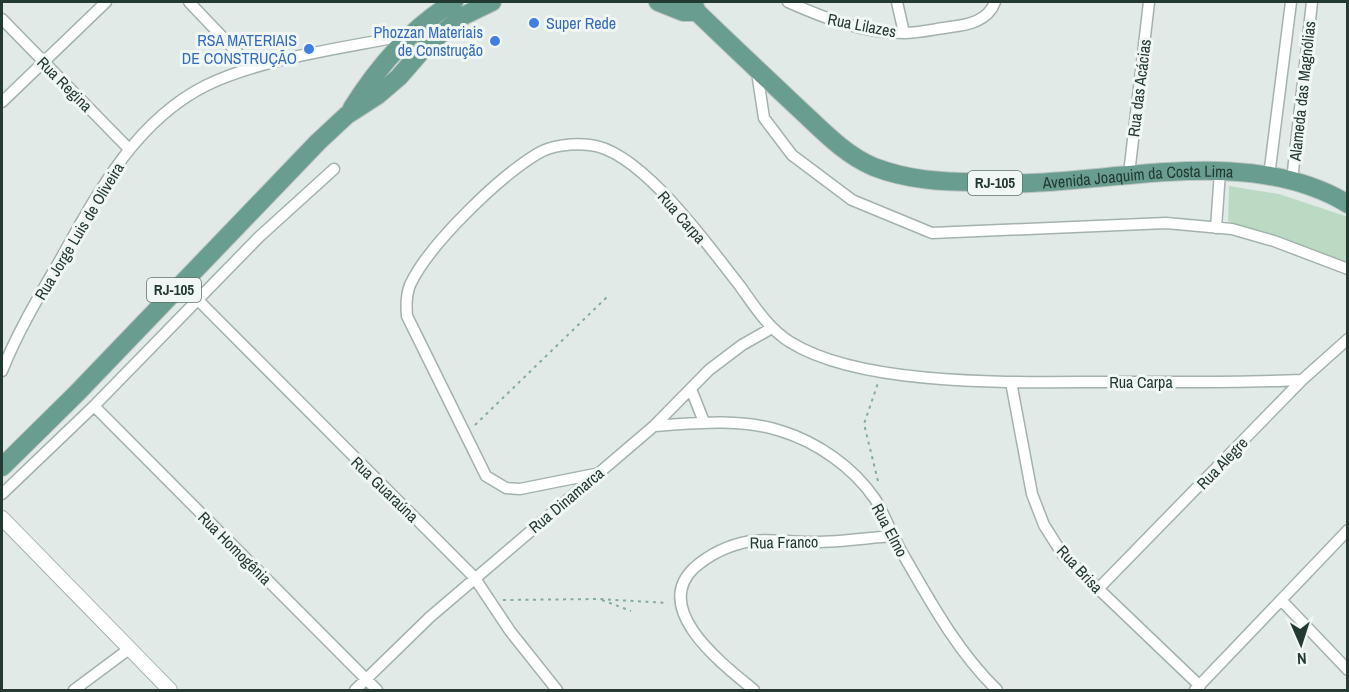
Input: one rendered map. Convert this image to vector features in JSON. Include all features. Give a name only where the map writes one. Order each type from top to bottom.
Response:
[{"type":"main road","name":"RJ-105","points":[[2,467],[347,115],[383,65],[414,33],[454,2]]},
{"type":"main road","name":"RJ-105","points":[[347,115],[385,89],[426,46],[463,16],[492,2]]},
{"type":"main road","name":"Avenida Joaquim da Costa Lima","points":[[658,2],[683,12],[695,7],[756,69],[843,149],[873,166],[906,177],[933,182],[1031,183],[1129,174],[1220,172],[1292,180],[1331,194],[1347,204]]},
{"type":"street","points":[[2,102],[106,2]]},
{"type":"street","points":[[189,2],[252,68]]},
{"type":"street","name":"Rua Lilazes","points":[[788,2],[828,20],[865,29],[904,33],[968,25],[986,16],[995,2]]},
{"type":"street","name":"Rua Lilazes","points":[[897,2],[904,33]]},
{"type":"street","name":"Rua das Acácias","points":[[1129,174],[1149,2]]},
{"type":"street","name":"Alameda das Magnólias","points":[[1269,176],[1291,2]]},
{"type":"street","name":"Alameda das Magnólias","points":[[1292,180],[1312,2]]},
{"type":"street","name":"Rua Regina","points":[[2,19],[129,149]]},
{"type":"street","name":"Rua Jorge Luis de Oliveira","points":[[2,371],[14,341],[90,207],[129,149],[153,123],[184,98],[208,85],[252,68],[414,33]]},
{"type":"street","points":[[756,69],[764,118],[792,155],[852,200],[932,233],[1166,223],[1232,229],[1274,241],[1347,269]]},
{"type":"street","name":"Rua Carpa","points":[[595,474],[520,489],[506,488],[486,476],[467,433],[407,316],[406,300],[410,286],[421,267],[440,244],[499,182],[539,153],[557,146],[589,144],[610,149],[636,167],[677,209],[772,328],[819,358],[882,372],[1011,382],[1302,380]]},
{"type":"street","points":[[2,494],[94,406],[259,237],[334,170]]},
{"type":"street","points":[[1216,228],[1220,172]]},
{"type":"street","points":[[239,223],[259,237]]},
{"type":"street","name":"Rua Guaraúna","points":[[197,299],[474,578],[510,631],[557,690]]},
{"type":"street","name":"Rua Dinamarca","points":[[355,690],[429,616],[654,426],[709,370],[742,345],[772,328]]},
{"type":"street","name":"Rua Alegre","points":[[1098,588],[1302,380],[1347,339]]},
{"type":"street","name":"Rua Brisa","points":[[1011,382],[1032,494],[1044,525],[1063,555],[1197,688]]},
{"type":"street","points":[[691,388],[704,422]]},
{"type":"street","name":"Rua Homogênia","points":[[94,406],[377,690]]},
{"type":"street","name":"Rua Elmo","points":[[654,426],[704,422],[780,430],[819,447],[851,471],[875,500],[892,536],[963,652],[997,690]]},
{"type":"street","points":[[2,518],[170,690]]},
{"type":"street","points":[[1197,688],[1347,530]]},
{"type":"street","name":"Rua Franco","points":[[680,604],[682,588],[688,574],[722,548],[752,541],[814,542],[892,536]]},
{"type":"street","points":[[1282,601],[1347,670]]},
{"type":"street","points":[[680,604],[696,636],[721,662],[754,690]]},
{"type":"street","points":[[74,690],[129,649]]},
{"type":"path","points":[[467,433],[608,296]]},
{"type":"path","points":[[878,481],[864,424],[882,372]]},
{"type":"path","points":[[491,600],[599,599],[680,604]]},
{"type":"path","points":[[599,599],[631,611]]},
{"type":"green space","points":[[1229,186],[1279,194],[1348,217],[1347,267],[1228,221]]},
{"type":"place","name":"Super Rede","points":[[534,23]]},
{"type":"place","name":"Phozzan Materiais de Construção","points":[[495,41]]},
{"type":"place","name":"RSA MATERIAIS DE CONSTRUÇÃO","points":[[309,49]]}]
